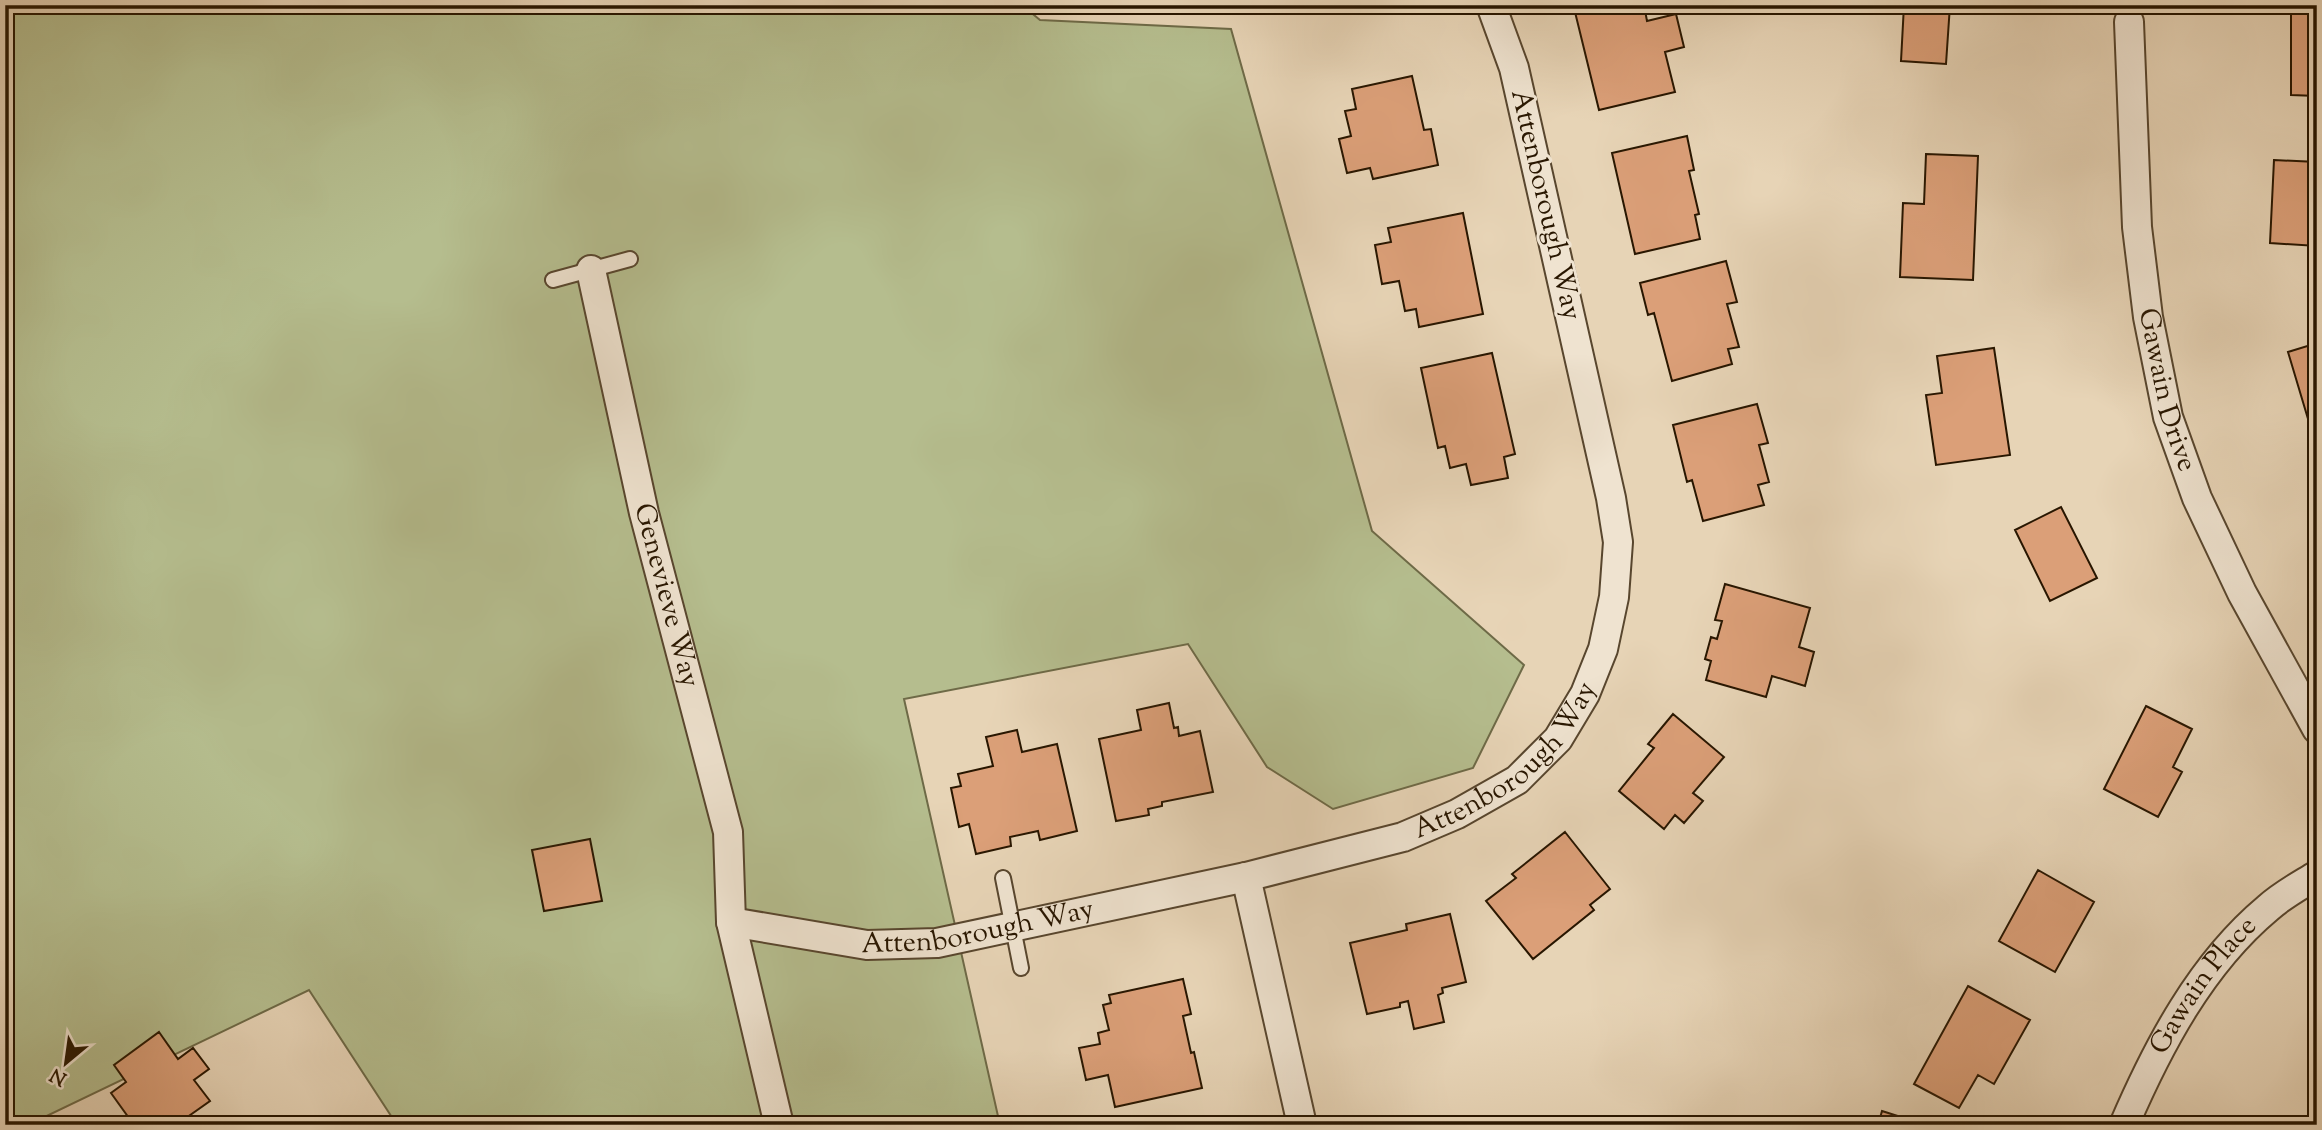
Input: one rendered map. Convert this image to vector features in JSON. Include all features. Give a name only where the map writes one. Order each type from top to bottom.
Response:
[{"type":"street","name":"Attenborough Way","points":[[731,922],[867,945],[937,943],[1246,877],[1403,836],[1457,814],[1517,779],[1558,739],[1585,694],[1603,649],[1614,597],[1618,542],[1611,498],[1514,68],[1491,5]]},
{"type":"street","name":"Gawain Drive","points":[[2129,22],[2137,227],[2148,317],[2168,417],[2197,498],[2242,593],[2317,729]]},
{"type":"street","name":"Genevieve Way","points":[[591,270],[644,513],[728,832],[731,922],[779,1125]]},
{"type":"street","name":"Gawain Place","points":[[2124,1125],[2149,1068],[2183,1009],[2223,954],[2268,907],[2317,875]]},
{"type":"street","points":[[1246,877],[1302,1125]]},
{"type":"lane","points":[[553,280],[630,259]]},
{"type":"lane","points":[[1003,878],[1021,968]]},
{"type":"green space","points":[[5,5],[1022,5],[1040,20],[1231,29],[1372,531],[1524,665],[1473,768],[1333,809],[1267,767],[1188,644],[904,699],[1000,1125],[397,1125],[309,990],[28,1125],[5,1125]]},
{"type":"building","points":[[1605,5],[1644,5],[1647,21],[1676,14],[1684,47],[1665,52],[1675,92],[1599,110],[1575,12]]},
{"type":"building","points":[[1904,5],[1950,5],[1946,64],[1901,61]]},
{"type":"building","points":[[2291,13],[2317,13],[2317,96],[2291,95]]},
{"type":"building","points":[[1412,76],[1424,130],[1431,129],[1438,165],[1373,179],[1370,168],[1347,173],[1339,139],[1351,136],[1345,111],[1356,109],[1352,89]]},
{"type":"building","points":[[1687,136],[1694,170],[1689,171],[1699,214],[1695,215],[1700,239],[1635,254],[1612,153]]},
{"type":"building","points":[[1926,154],[1978,156],[1973,280],[1900,277],[1903,203],[1924,204]]},
{"type":"building","points":[[2274,160],[2317,162],[2317,246],[2270,243]]},
{"type":"building","points":[[1463,213],[1483,314],[1419,327],[1416,309],[1405,311],[1399,281],[1382,284],[1375,245],[1391,242],[1388,228]]},
{"type":"building","points":[[1726,261],[1737,302],[1727,304],[1739,347],[1728,349],[1732,364],[1672,381],[1654,313],[1648,315],[1640,283]]},
{"type":"building","points":[[2317,343],[2317,449],[2288,352]]},
{"type":"building","points":[[1994,348],[2010,455],[1936,465],[1926,395],[1942,393],[1937,356]]},
{"type":"building","points":[[1492,353],[1515,454],[1504,457],[1508,478],[1471,485],[1466,464],[1450,468],[1445,446],[1438,448],[1421,368]]},
{"type":"building","points":[[1757,404],[1768,443],[1759,445],[1769,482],[1758,485],[1764,505],[1703,521],[1692,480],[1687,482],[1673,425]]},
{"type":"building","points":[[2061,507],[2097,578],[2050,601],[2015,530]]},
{"type":"building","points":[[1725,584],[1810,608],[1799,647],[1814,652],[1805,686],[1772,676],[1766,697],[1706,680],[1711,661],[1705,659],[1711,637],[1717,639],[1722,621],[1715,620]]},
{"type":"building","points":[[1169,703],[1174,728],[1178,727],[1179,736],[1200,731],[1213,792],[1162,802],[1162,806],[1148,809],[1149,815],[1116,821],[1099,739],[1141,730],[1137,710]]},
{"type":"building","points":[[2146,706],[2192,729],[2173,767],[2182,772],[2158,817],[2104,789]]},
{"type":"building","points":[[1673,714],[1724,757],[1693,793],[1703,801],[1684,823],[1675,815],[1664,829],[1619,791],[1654,748],[1648,744]]},
{"type":"building","points":[[1017,730],[1022,752],[1057,744],[1077,831],[1040,840],[1038,831],[1010,837],[1011,846],[976,854],[969,824],[959,827],[951,788],[961,786],[958,774],[993,766],[986,737]]},
{"type":"building","points":[[1565,832],[1610,889],[1590,905],[1594,910],[1533,959],[1486,901],[1516,878],[1512,874]]},
{"type":"building","points":[[590,839],[602,901],[544,911],[532,850]]},
{"type":"building","points":[[2038,870],[2094,902],[2055,972],[1999,941]]},
{"type":"building","points":[[1450,914],[1466,982],[1442,988],[1443,993],[1438,995],[1444,1022],[1414,1029],[1408,1001],[1400,1003],[1400,1007],[1367,1014],[1350,943],[1407,930],[1406,924]]},
{"type":"building","points":[[1183,979],[1191,1014],[1183,1016],[1202,1088],[1115,1107],[1108,1075],[1086,1080],[1079,1048],[1100,1044],[1098,1033],[1109,1030],[1103,1005],[1111,1003],[1109,995]]},
{"type":"building","points":[[1968,986],[2030,1020],[1994,1084],[1978,1075],[1959,1108],[1914,1084]]},
{"type":"building","points":[[159,1032],[178,1059],[193,1048],[209,1069],[194,1080],[210,1101],[176,1125],[134,1125],[111,1093],[126,1082],[114,1065]]},
{"type":"building","points":[[1882,1111],[1926,1125],[1878,1125]]}]
